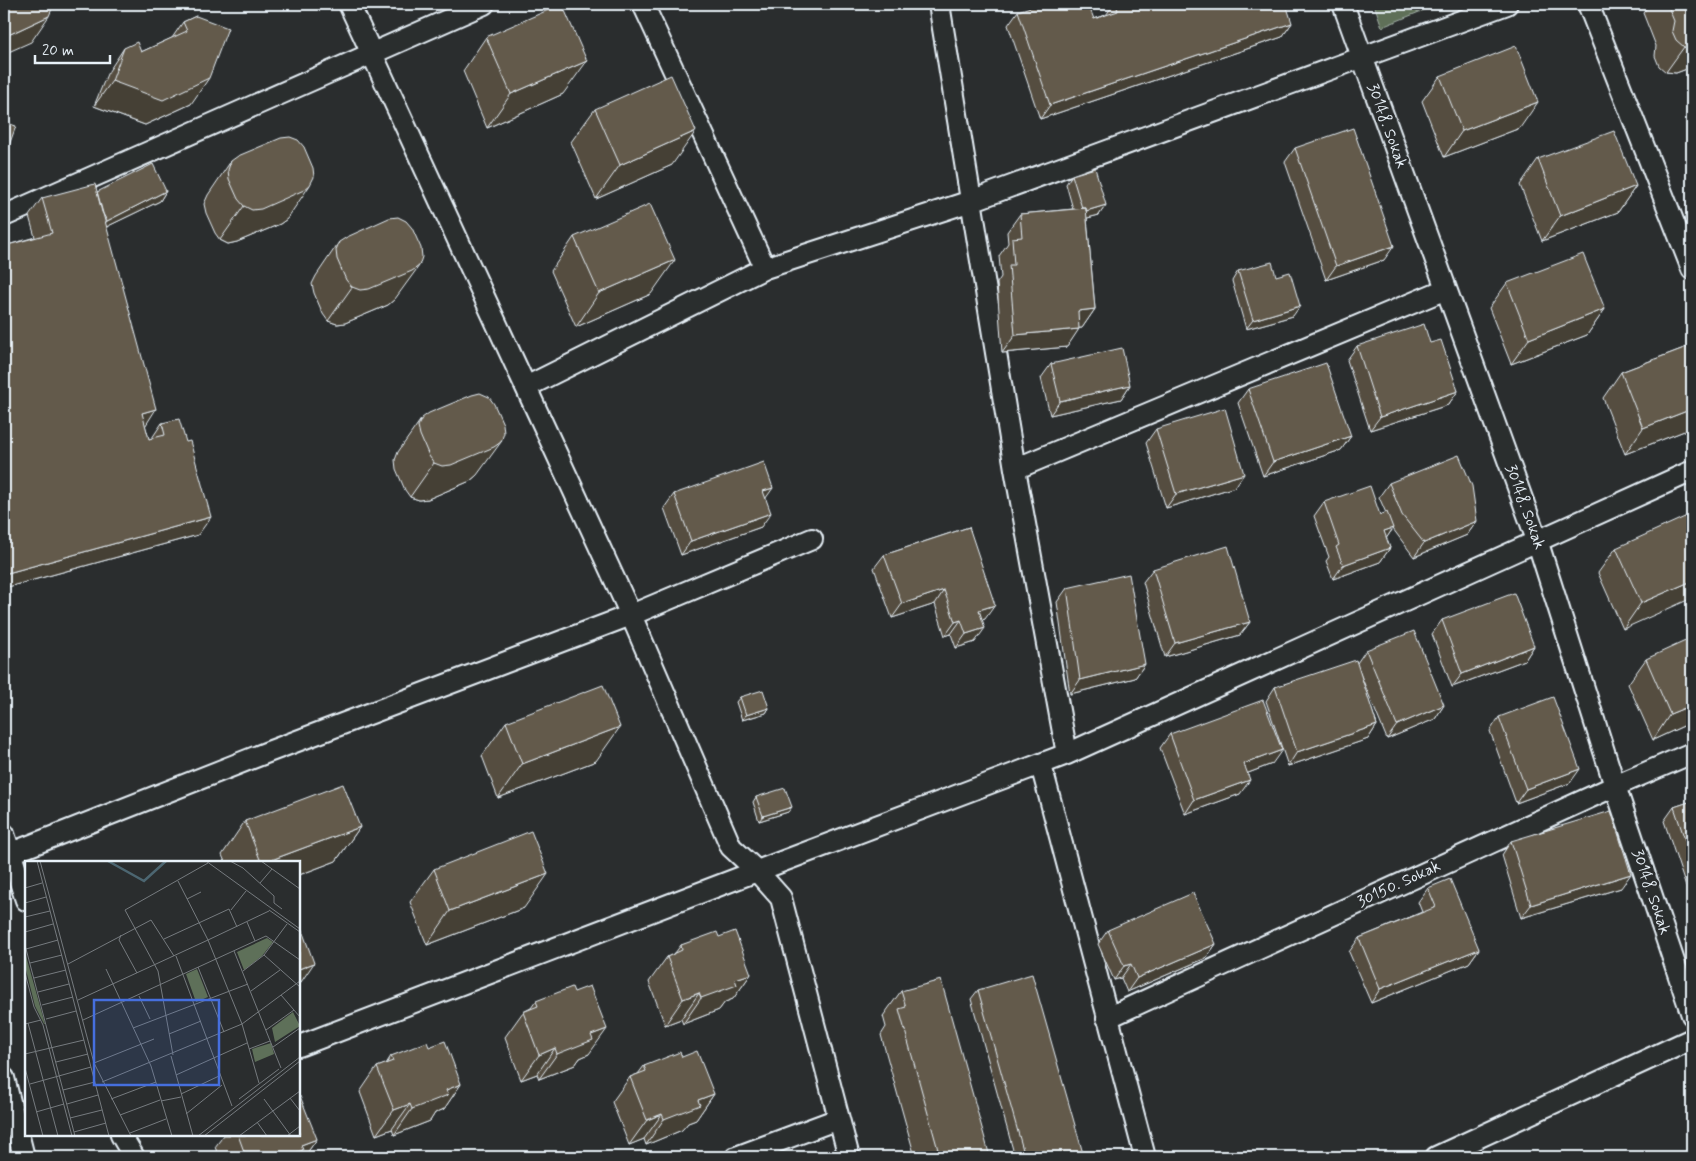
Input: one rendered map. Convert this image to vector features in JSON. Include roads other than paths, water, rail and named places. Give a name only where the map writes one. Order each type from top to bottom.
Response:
[{"type":"street","points":[[349,4],[631,615],[731,847],[757,870],[781,898],[849,1157]]},
{"type":"street","points":[[4,216],[484,4]]},
{"type":"street","points":[[642,4],[765,268]]},
{"type":"street","points":[[939,4],[1015,469],[1068,754]]},
{"type":"street","name":"30148. Sokak","points":[[1343,4],[1537,540],[1614,786],[1692,1015]]},
{"type":"street","points":[[526,387],[765,268],[971,202],[1507,4]]},
{"type":"street","points":[[1588,4],[1692,269]]},
{"type":"street","points":[[1015,469],[1446,289]]},
{"type":"street","points":[[300,1046],[757,870],[1068,754],[1692,471]]},
{"type":"street","points":[[9,854],[268,752],[631,615],[812,539]]},
{"type":"street","name":"30150. Sokak","points":[[1107,1018],[1614,786],[1692,753]]},
{"type":"street","points":[[1041,765],[1145,1157]]},
{"type":"street","points":[[4,834],[9,854],[25,897]]},
{"type":"street","points":[[1436,1157],[1692,1039]]},
{"type":"street","points":[[4,1078],[8,1111],[24,1157]]},
{"type":"street","points":[[736,1157],[838,1119]]},
{"type":"street","points":[[122,1136],[134,1157]]}]
